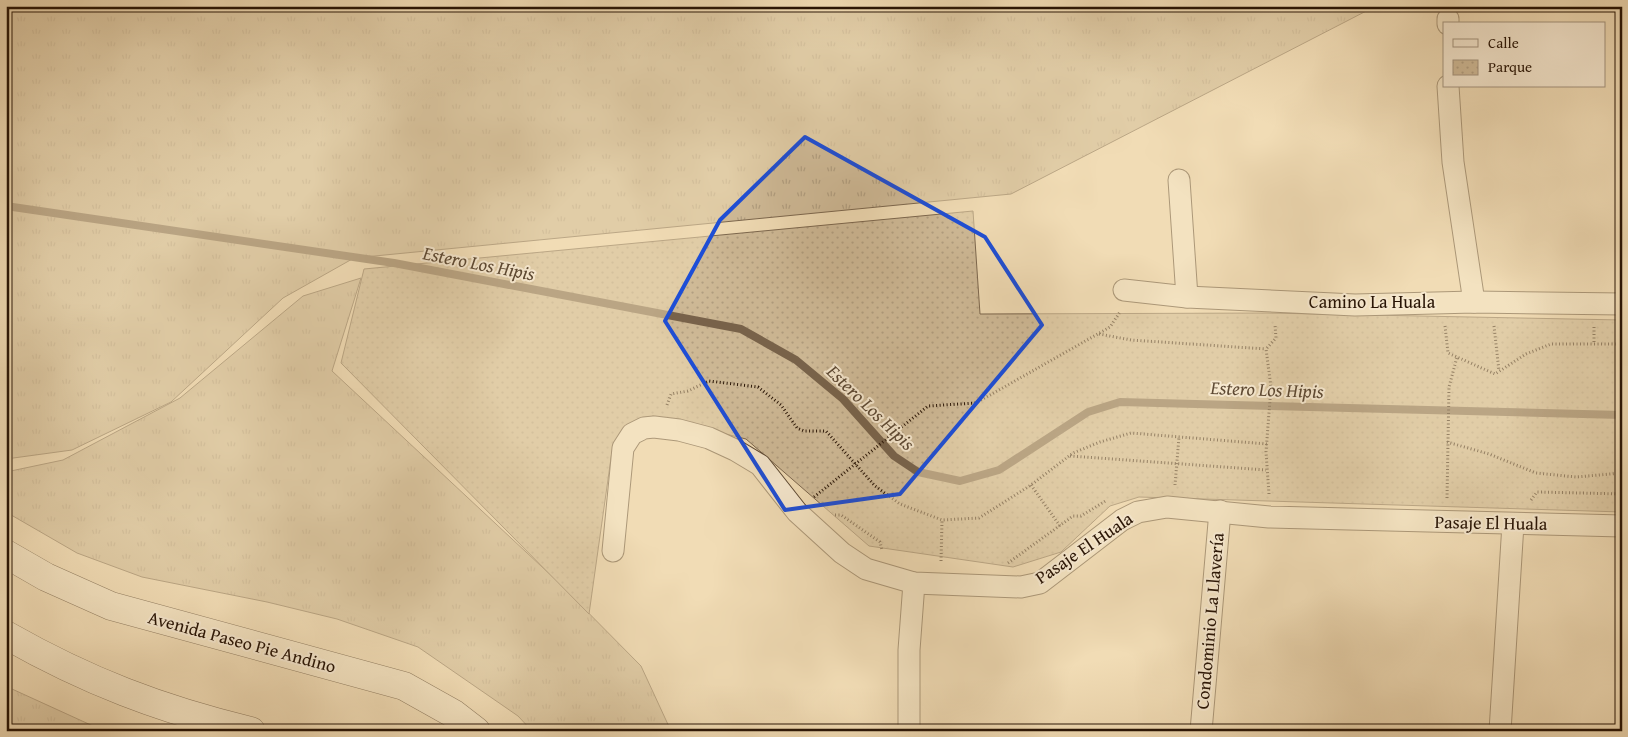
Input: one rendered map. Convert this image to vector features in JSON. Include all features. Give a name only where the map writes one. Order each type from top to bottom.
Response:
[{"type":"main road","name":"Avenida Paseo Pie Andino","points":[[6,554],[46,577],[112,606],[404,686],[454,714],[476,731]]},
{"type":"main road","points":[[6,634],[50,660],[131,696],[201,719],[251,731]]},
{"type":"street","points":[[1448,88],[1453,162],[1484,302]]},
{"type":"street","points":[[1179,180],[1187,296]]},
{"type":"street","name":"Camino La Huala","points":[[1124,290],[1187,296],[1355,305],[1484,302],[1622,304]]},
{"type":"street","name":"Pasaje El Huala","points":[[613,551],[623,448],[632,434],[644,428],[679,430],[709,438],[735,450],[760,465],[797,512],[842,553],[866,569],[914,584],[1021,587],[1040,583],[1122,520],[1138,512],[1167,507],[1268,517],[1622,526]]},
{"type":"street","name":"Condominio La Llavería","points":[[1201,731],[1220,512]]},
{"type":"street","points":[[1500,731],[1513,524]]},
{"type":"street","points":[[909,731],[909,650],[914,584]]},
{"type":"path","points":[[1484,302],[1494,326],[1499,371]]},
{"type":"path","points":[[797,512],[928,406],[976,403],[1110,327],[1118,313],[1123,312]]},
{"type":"path","points":[[1266,322],[1275,323],[1276,338],[1266,349],[1271,387],[1266,470],[1270,498],[1268,517]]},
{"type":"path","points":[[1436,325],[1455,325]]},
{"type":"path","points":[[1445,325],[1448,353],[1494,374],[1526,354],[1551,344],[1622,344]]},
{"type":"path","points":[[1484,326],[1504,326]]},
{"type":"path","points":[[1584,326],[1594,326],[1594,343]]},
{"type":"path","points":[[1098,334],[1131,340],[1266,349]]},
{"type":"path","points":[[1446,522],[1449,387],[1457,357]]},
{"type":"path","points":[[667,405],[671,394],[688,391],[709,380],[758,387],[781,405],[797,428],[804,431],[826,431],[853,465],[875,486],[900,504],[942,520],[979,518],[1031,485],[1069,456],[1100,442],[1131,434],[1267,444]]},
{"type":"path","points":[[1174,491],[1179,437]]},
{"type":"path","points":[[1447,442],[1489,454],[1536,473],[1576,477],[1622,473]]},
{"type":"path","points":[[1069,456],[1266,470]]},
{"type":"path","points":[[1007,563],[1060,526],[1031,485]]},
{"type":"path","points":[[942,520],[942,567]]},
{"type":"highlighted area","points":[[805,137],[985,237],[1042,325],[900,494],[785,510],[665,321],[720,220]]},
{"type":"green space","points":[[6,6],[1376,6],[1011,194],[354,258],[283,298],[171,402],[72,450],[6,459]]},
{"type":"green space","points":[[973,211],[980,314],[1267,313],[1622,320],[1622,512],[1139,497],[1110,506],[1061,552],[1013,567],[869,546],[746,439],[653,416],[630,424],[612,451],[589,614],[341,363],[364,269]]},
{"type":"green space","points":[[361,278],[332,371],[556,580],[641,666],[671,731],[532,731],[518,716],[418,647],[337,619],[267,602],[142,577],[77,553],[6,512],[6,472],[63,460],[180,398],[303,296]]},
{"type":"green space","points":[[6,685],[12,689],[104,731],[6,731]]},
{"type":"waterway","name":"Estero Los Hipis","points":[[6,206],[394,263],[741,329],[796,360],[843,399],[894,456],[918,472],[960,481],[999,470],[1088,412],[1120,402],[1622,415]]}]
